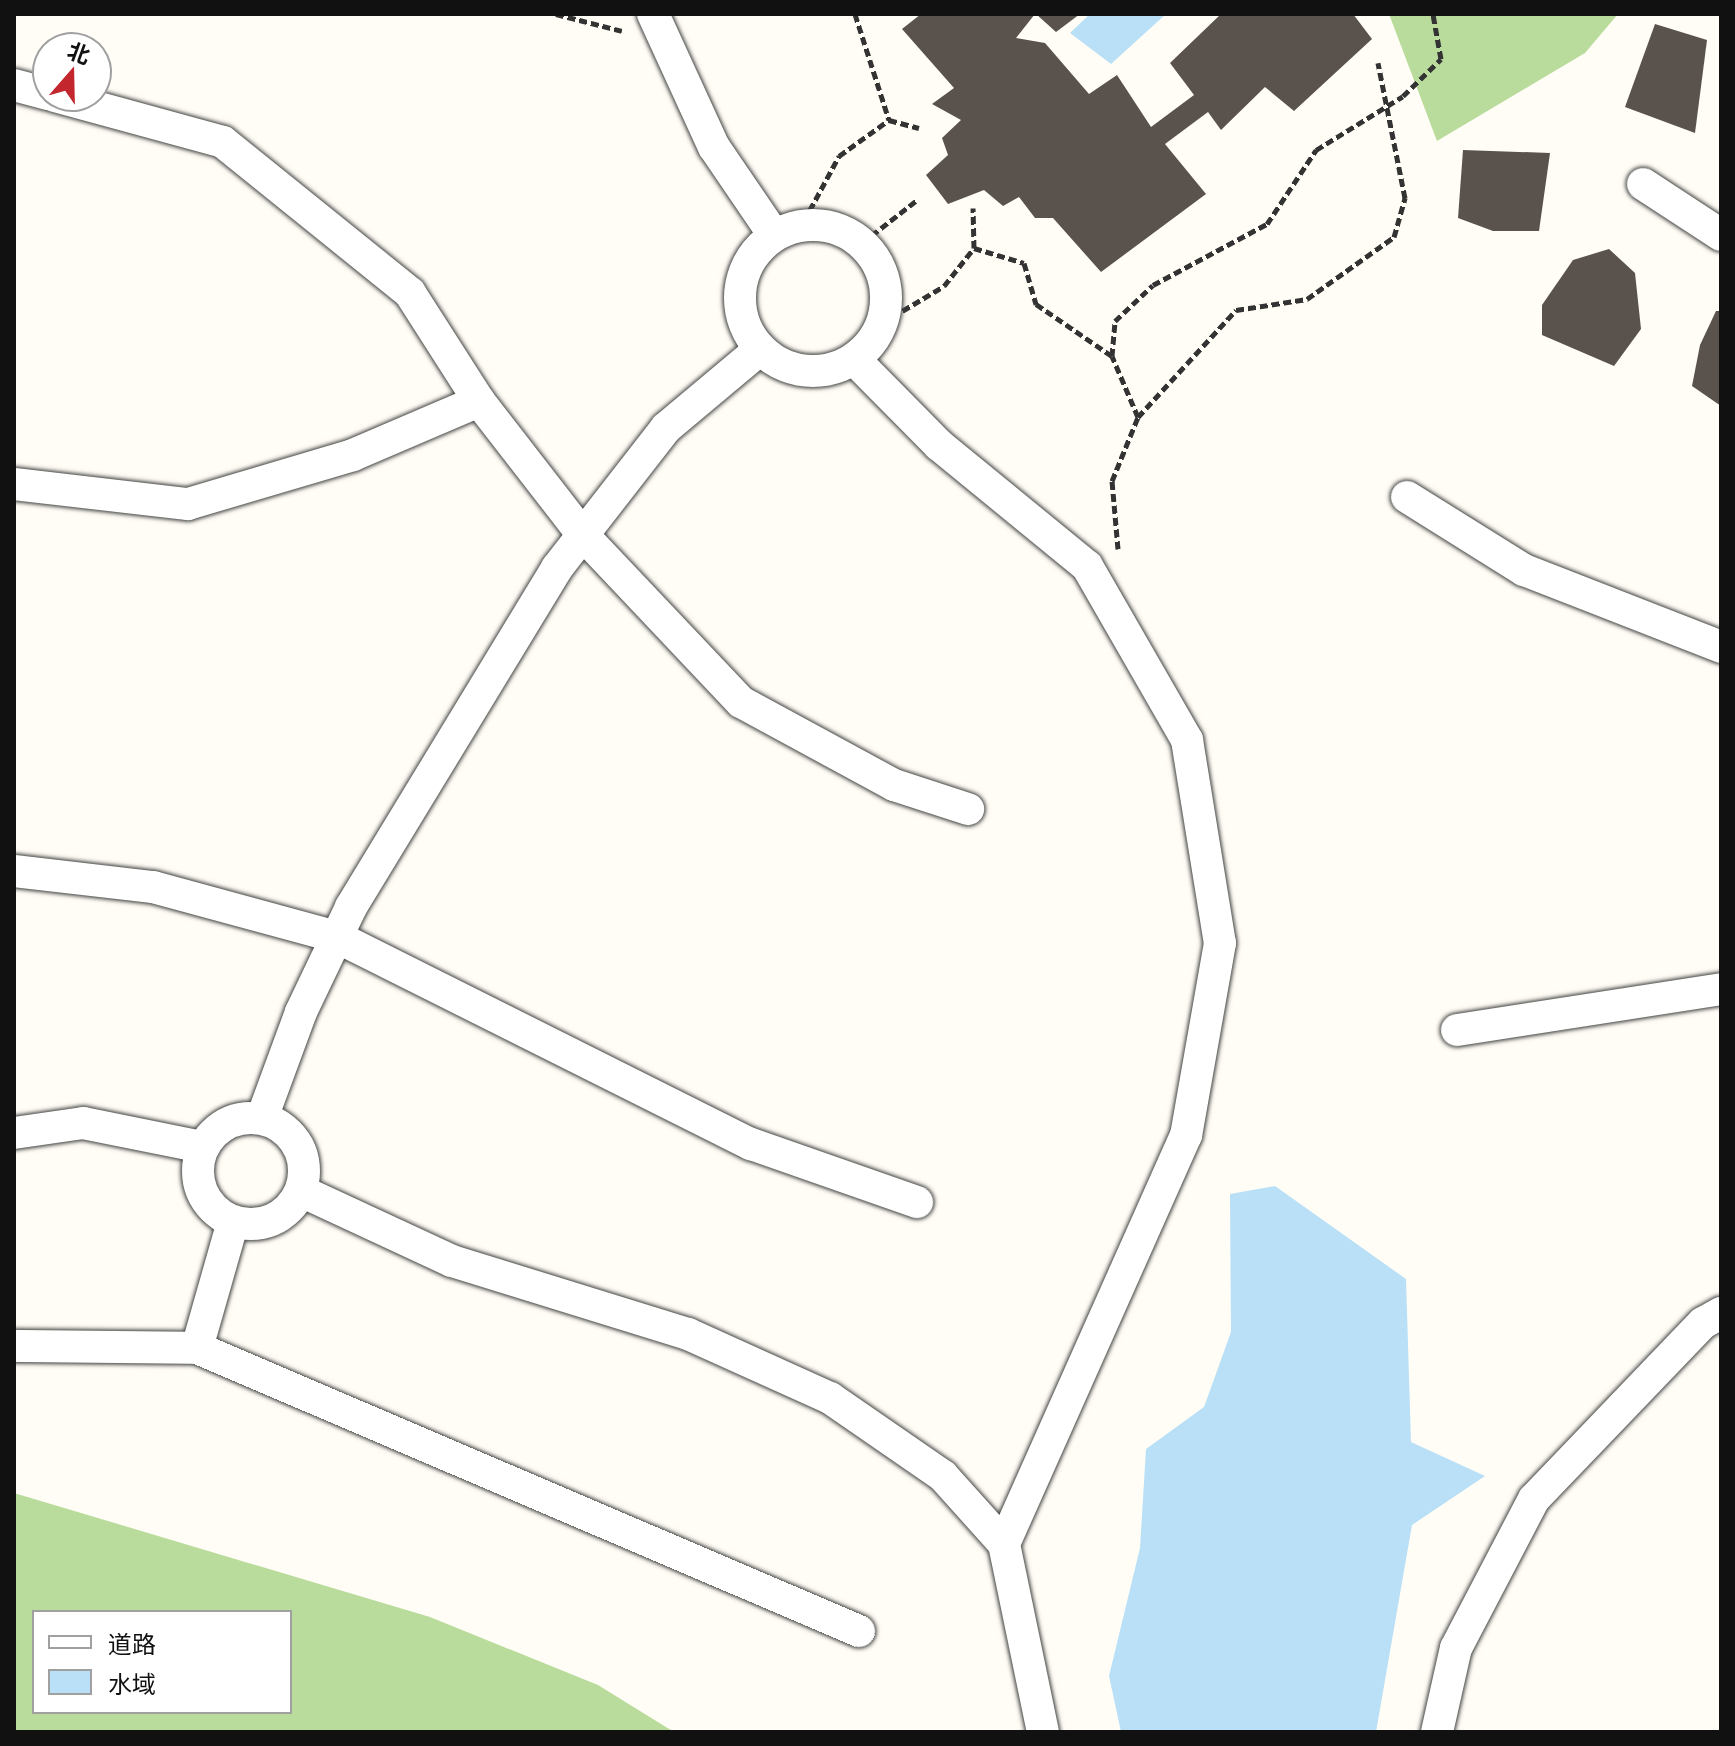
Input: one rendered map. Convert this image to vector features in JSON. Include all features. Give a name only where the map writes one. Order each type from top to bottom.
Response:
[{"type":"street","points":[[656,20],[714,147],[788,230]]},
{"type":"street","points":[[112,112],[223,142],[410,293],[479,401],[583,535],[741,702],[894,785],[968,809]]},
{"type":"street","points":[[1643,184],[1721,235]]},
{"type":"street","points":[[827,225],[862,243],[878,262],[887,298],[882,323],[854,359],[831,369],[805,371],[760,349],[742,317],[740,292],[746,267],[788,230],[827,225]]},
{"type":"street","points":[[262,1118],[301,1012],[337,937],[540,595],[666,428],[760,349]]},
{"type":"street","points":[[854,359],[939,445],[1087,566],[1187,740],[1220,943],[1186,1135],[1004,1544]]},
{"type":"street","points":[[14,484],[188,504],[353,455],[479,401]]},
{"type":"street","points":[[1407,497],[1524,570],[1721,647]]},
{"type":"street","points":[[14,871],[153,887],[337,937],[751,1144],[917,1202]]},
{"type":"street","points":[[1457,1030],[1721,989]]},
{"type":"street","points":[[262,1118],[279,1125],[301,1150],[301,1191],[277,1218],[259,1224],[233,1222],[217,1213],[199,1188],[202,1147],[222,1125],[262,1118]]},
{"type":"street","points":[[14,1133],[83,1123],[202,1147]]},
{"type":"street","points":[[301,1191],[452,1261],[688,1334],[830,1398],[943,1476],[1004,1544],[1043,1732]]},
{"type":"street","points":[[197,1348],[233,1222]]},
{"type":"street","points":[[1437,1732],[1456,1648],[1534,1499],[1703,1323],[1721,1313]]},
{"type":"street","points":[[14,1346],[197,1348],[859,1631]]},
{"type":"path","points":[[556,14],[621,31],[656,20]]},
{"type":"path","points":[[855,14],[889,120]]},
{"type":"path","points":[[1138,417],[1112,356],[1115,321],[1153,285],[1267,224],[1316,150],[1388,105],[1441,59],[1433,14]]},
{"type":"path","points":[[1101,589],[1119,557],[1112,481],[1138,417],[1236,310],[1307,299],[1394,237],[1405,198],[1378,63]]},
{"type":"path","points":[[889,120],[919,128]]},
{"type":"path","points":[[788,230],[839,156],[889,120]]},
{"type":"path","points":[[862,243],[917,200]]},
{"type":"path","points":[[882,323],[944,286],[974,248],[973,208]]},
{"type":"path","points":[[974,248],[1024,263],[1036,304],[1112,356]]},
{"type":"green space","points":[[1389,14],[1618,14],[1585,53],[1437,141]]},
{"type":"green space","points":[[14,1493],[430,1617],[598,1685],[674,1732],[14,1732]]},
{"type":"water","points":[[1090,14],[1166,14],[1111,64],[1070,33]]},
{"type":"water","points":[[1275,1186],[1406,1279],[1411,1442],[1485,1476],[1412,1525],[1376,1732],[1121,1732],[1109,1676],[1140,1548],[1146,1449],[1204,1407],[1231,1332],[1230,1194]]},
{"type":"building","points":[[921,14],[1035,14],[1016,38],[1045,43],[1089,94],[1117,75],[1151,127],[1194,95],[1170,63],[1221,14],[1353,14],[1372,39],[1294,111],[1265,87],[1221,130],[1208,112],[1165,144],[1206,194],[1101,272],[1053,218],[1035,218],[1019,197],[1003,206],[984,190],[948,204],[926,175],[948,155],[942,138],[961,120],[932,104],[954,88],[902,29]]},
{"type":"building","points":[[1036,14],[1080,14],[1056,32]]},
{"type":"building","points":[[1655,24],[1707,40],[1695,133],[1625,107]]},
{"type":"building","points":[[1463,150],[1550,153],[1539,231],[1493,231],[1458,218]]},
{"type":"building","points":[[1609,249],[1635,273],[1641,329],[1614,366],[1542,335],[1542,305],[1573,260]]},
{"type":"building","points":[[1716,311],[1721,311],[1721,406],[1692,386],[1700,345]]}]
